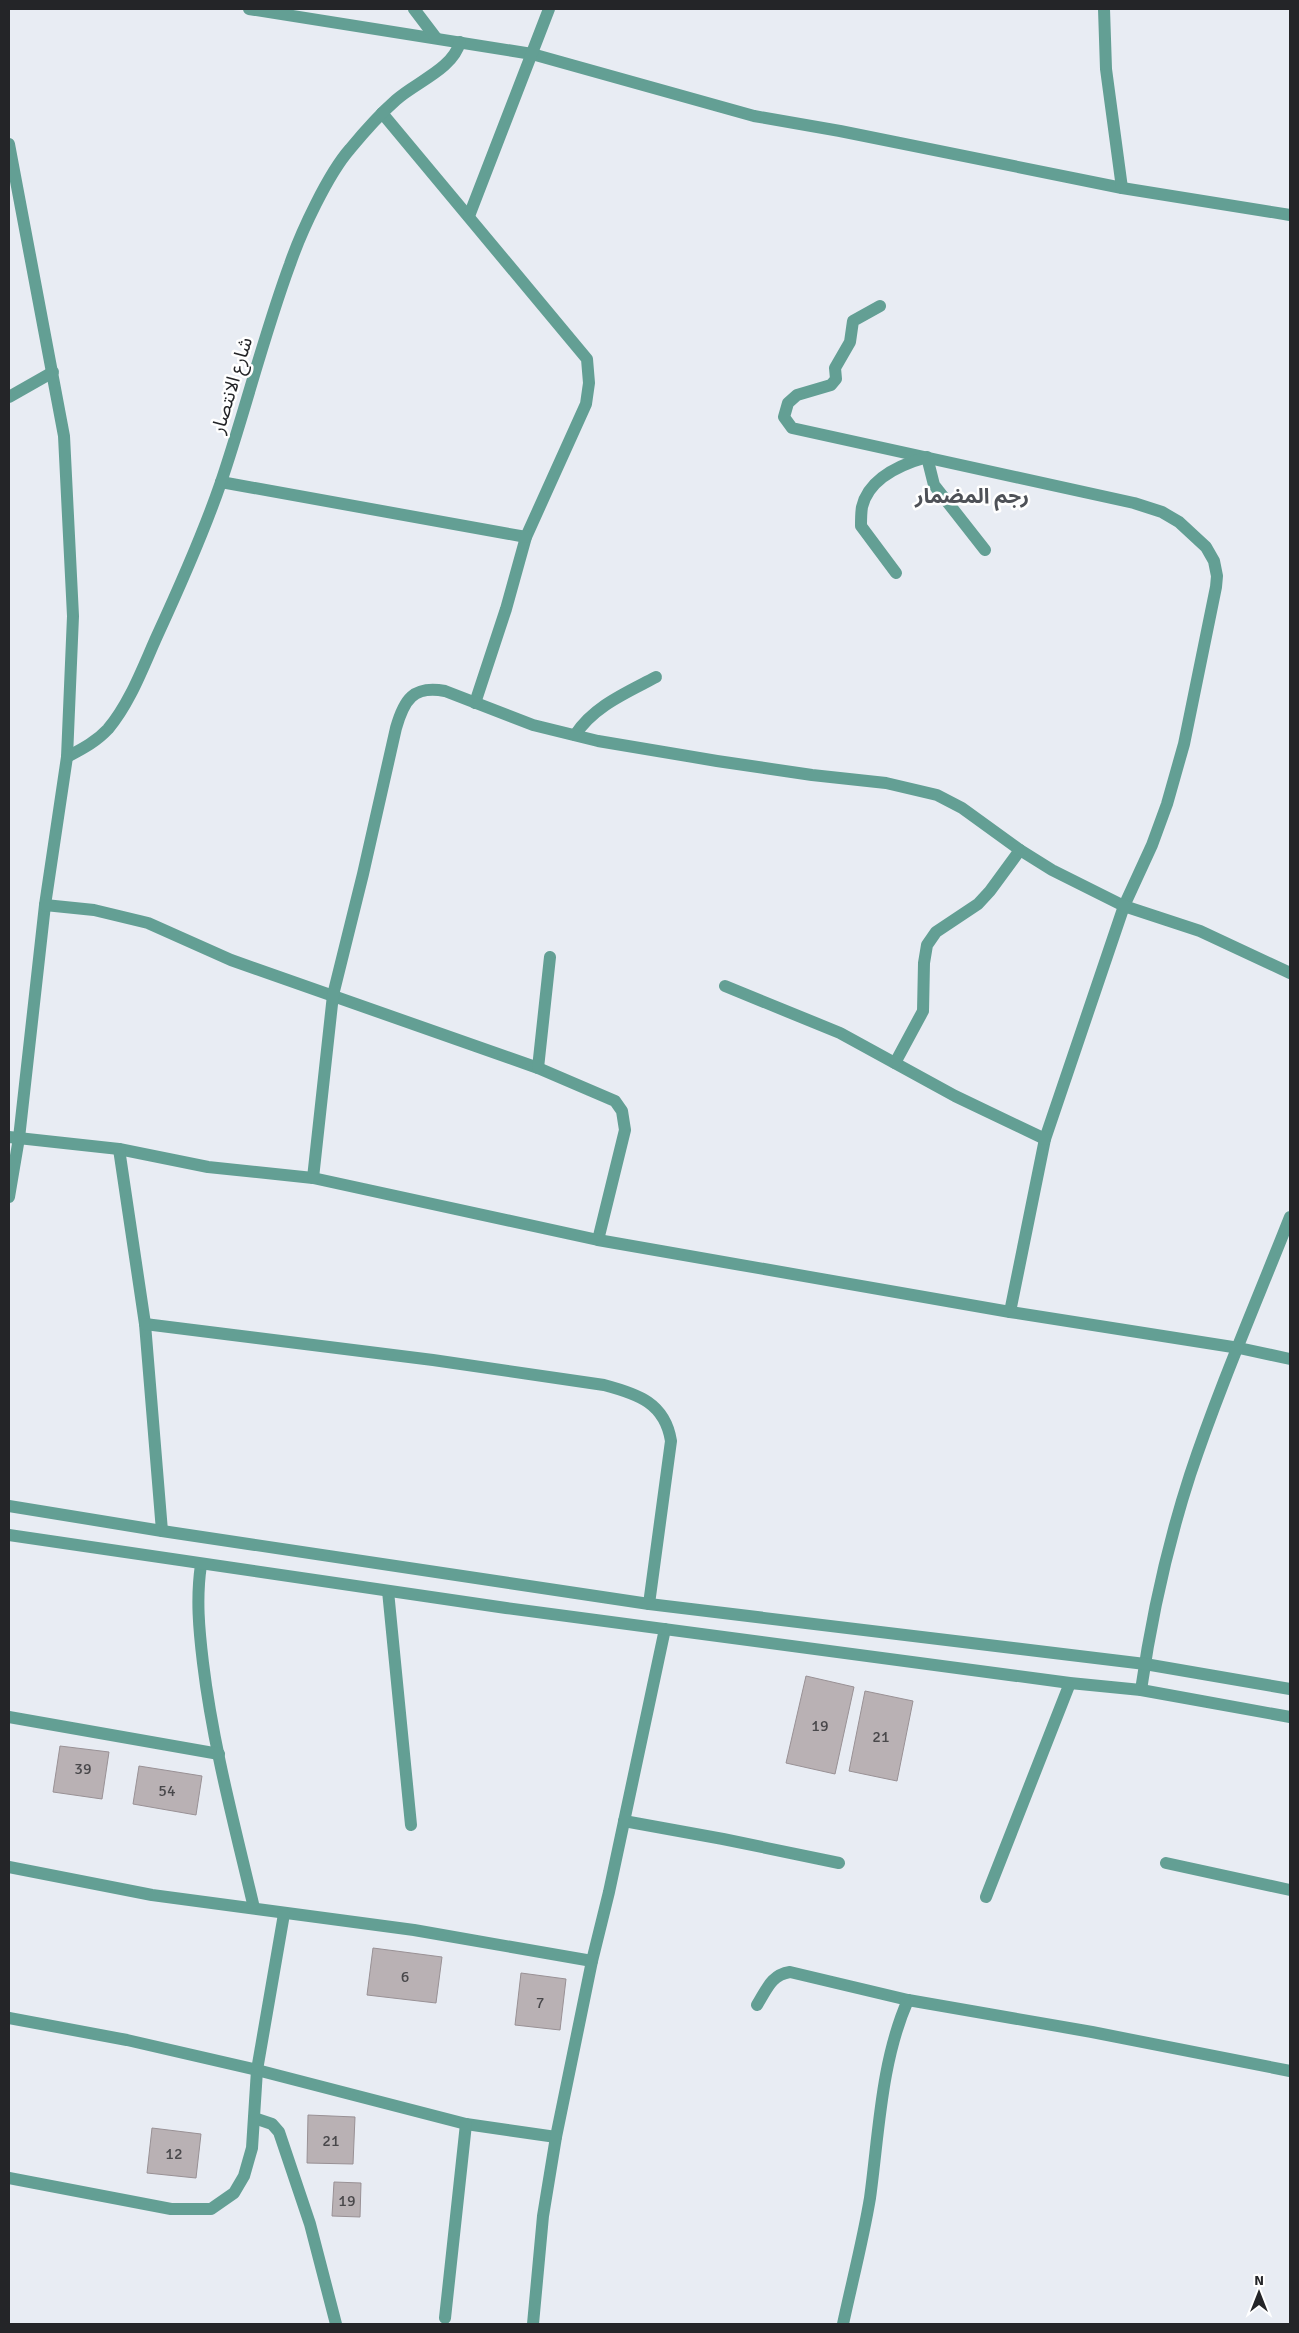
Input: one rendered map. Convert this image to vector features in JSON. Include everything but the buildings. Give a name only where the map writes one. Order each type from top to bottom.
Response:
[{"type":"street","points":[[249,9],[304,13],[532,54],[754,116],[850,133],[1122,188],[1290,215]]},
{"type":"street","points":[[414,9],[436,38]]},
{"type":"street","points":[[469,216],[549,9]]},
{"type":"street","points":[[1104,9],[1106,69],[1122,188]]},
{"type":"street","name":"شارع الانتصار","points":[[67,757],[90,746],[108,729],[124,704],[198,545],[221,482],[262,345],[294,254],[328,185],[348,151],[382,113],[410,88],[449,62],[458,51],[460,42]]},
{"type":"street","points":[[382,113],[587,358],[590,383],[586,404],[526,537],[506,609],[475,703]]},
{"type":"street","points":[[9,144],[64,436],[72,588],[71,673],[67,757],[14,1138],[9,1197]]},
{"type":"street","points":[[880,306],[853,321],[850,342],[837,362],[836,379],[831,385],[798,395],[788,403],[784,417],[792,428],[1134,503],[1162,512],[1179,522],[1206,547],[1214,560],[1217,576],[1184,744],[1152,845],[1124,906],[1045,1139],[1010,1312]]},
{"type":"street","points":[[9,397],[53,372]]},
{"type":"street","points":[[927,457],[934,484],[985,550]]},
{"type":"street","points":[[896,573],[861,526],[862,505],[873,487],[886,475],[902,464],[927,457]]},
{"type":"street","points":[[221,482],[526,537]]},
{"type":"street","points":[[575,735],[584,721],[597,709],[656,677]]},
{"type":"street","points":[[314,1178],[333,996],[400,712],[407,700],[416,693],[431,689],[445,691],[533,725],[575,735],[717,762],[915,788],[937,795],[962,808],[1020,850],[1052,870],[1124,906],[1200,931],[1290,973]]},
{"type":"street","points":[[894,1063],[918,1024],[923,1011],[924,964],[927,945],[936,932],[978,904],[1020,850]]},
{"type":"street","points":[[45,905],[94,910],[148,923],[231,960],[538,1068],[615,1101],[622,1110],[624,1130],[598,1240]]},
{"type":"street","points":[[538,1068],[550,957]]},
{"type":"street","points":[[725,986],[840,1034],[1045,1139]]},
{"type":"street","points":[[14,1138],[119,1149],[208,1167],[314,1178],[598,1240],[1010,1312],[1238,1348],[1290,1359]]},
{"type":"street","points":[[119,1149],[145,1324],[162,1531]]},
{"type":"street","points":[[1141,1690],[1174,1530],[1185,1493],[1207,1427],[1290,1217]]},
{"type":"street","points":[[145,1324],[433,1360],[604,1385],[629,1392],[653,1404],[663,1417],[671,1441],[649,1604]]},
{"type":"street","points":[[9,1506],[162,1531],[649,1604],[1145,1664],[1290,1689]]},
{"type":"street","points":[[9,1535],[201,1565],[388,1591],[1070,1683],[1141,1690],[1290,1716]]},
{"type":"street","points":[[201,1565],[197,1590],[207,1701],[254,1908]]},
{"type":"street","points":[[388,1591],[411,1825]]},
{"type":"street","points":[[533,2324],[543,2216],[556,2137],[665,1628]]},
{"type":"street","points":[[986,1897],[1070,1683]]},
{"type":"street","points":[[9,1717],[218,1754]]},
{"type":"street","points":[[624,1821],[839,1863]]},
{"type":"street","points":[[1166,1863],[1290,1890]]},
{"type":"street","points":[[9,1867],[152,1895],[414,1930],[592,1962]]},
{"type":"street","points":[[9,2178],[171,2209],[211,2209],[234,2193],[244,2176],[252,2148],[257,2070],[284,1914]]},
{"type":"street","points":[[757,2005],[772,1981],[779,1974],[790,1972],[908,2000],[1092,2032],[1290,2071]]},
{"type":"street","points":[[843,2324],[866,2222],[882,2102],[895,2033],[908,2000]]},
{"type":"street","points":[[9,2018],[127,2040],[257,2070],[466,2124],[556,2137]]},
{"type":"street","points":[[254,2118],[272,2124],[279,2132],[310,2224],[336,2324]]},
{"type":"street","points":[[445,2318],[466,2124]]},
{"type":"district","name":"رجم المضمار","points":[[972,496]]}]
